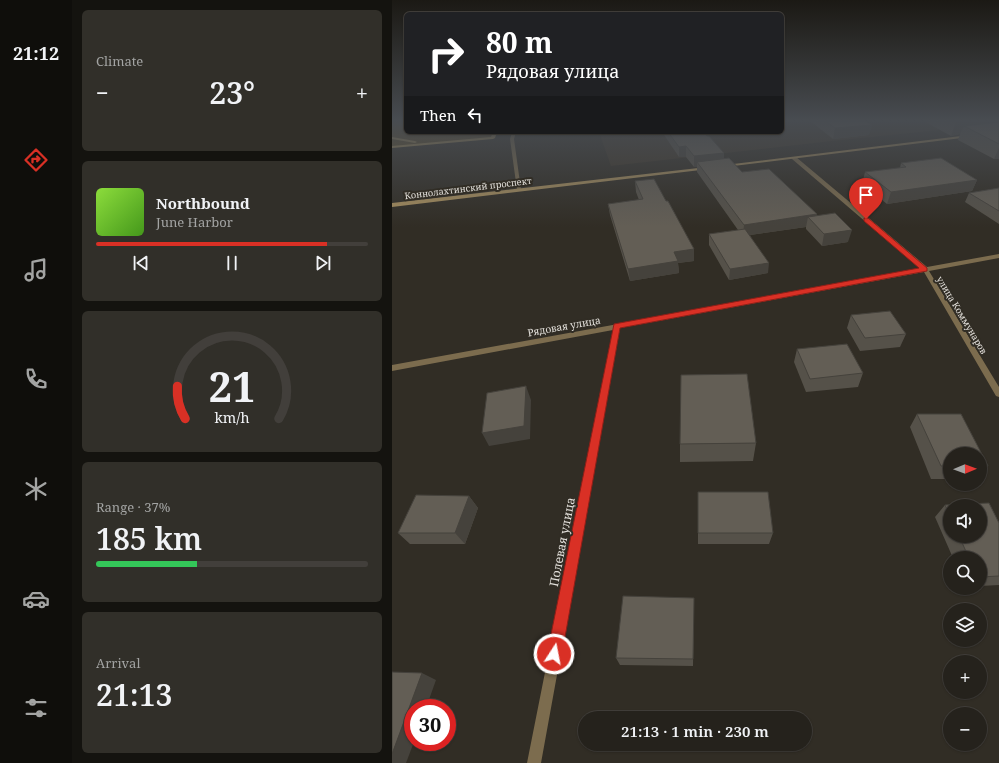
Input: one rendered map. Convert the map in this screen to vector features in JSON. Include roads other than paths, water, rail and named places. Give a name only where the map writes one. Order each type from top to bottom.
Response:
[{"type":"main road","points":[[718,167],[813,156]]},
{"type":"main road","name":"Коннолахтинский проспект","points":[[392,205],[711,168]]},
{"type":"street","points":[[514,156],[519,190]]},
{"type":"street","name":"улица Коммунаров","points":[[794,158],[925,269],[999,394]]},
{"type":"street","name":"Рядовая улица","points":[[392,368],[999,256]]},
{"type":"street","name":"Полевая улица","points":[[534,763],[617,326]]}]
